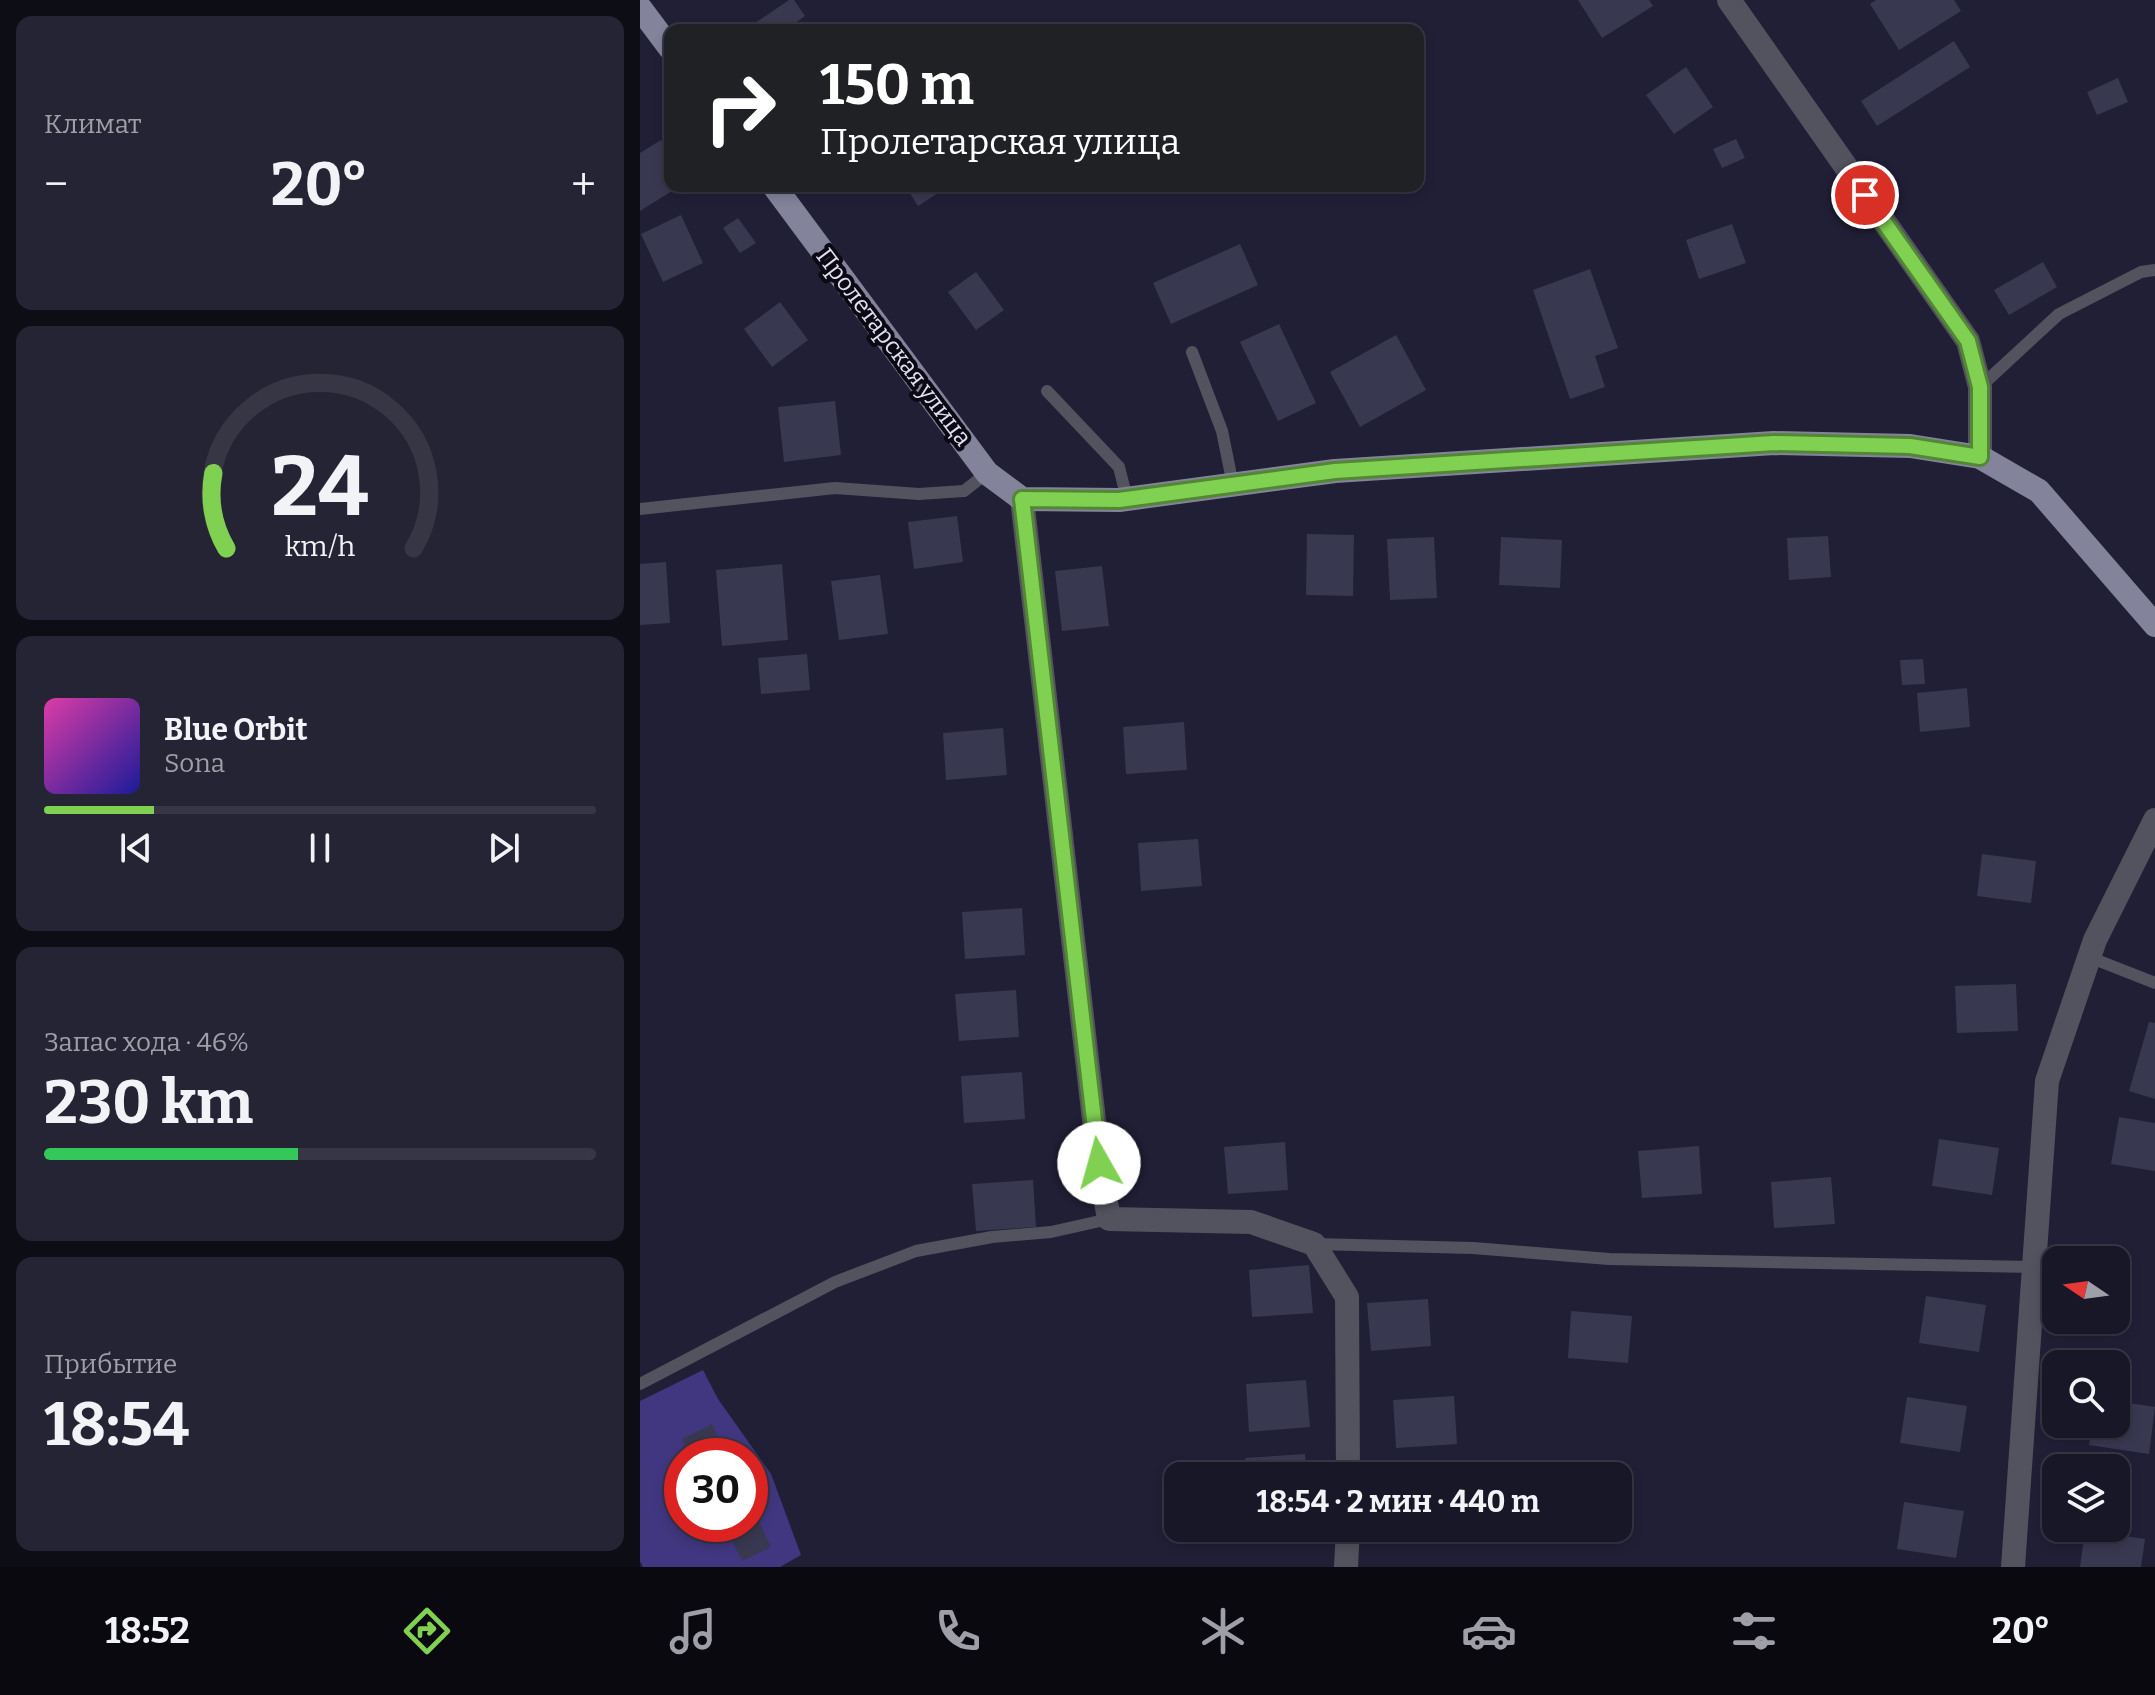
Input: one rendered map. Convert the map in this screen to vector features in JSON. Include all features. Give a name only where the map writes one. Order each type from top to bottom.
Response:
[{"type":"main road","points":[[640,8],[664,40]]},
{"type":"main road","name":"Пролетарская улица","points":[[778,192],[987,473],[1022,499]]},
{"type":"main road","points":[[1022,499],[1127,499],[1335,471],[1774,443],[1910,446],[1980,457],[2039,491],[2155,625]]},
{"type":"street","points":[[1729,0],[1968,341],[1980,387],[1980,457]]},
{"type":"street","points":[[1022,499],[1095,1132],[1109,1219],[1251,1222],[1314,1244],[1347,1297],[1348,1462]]},
{"type":"street","points":[[2013,1567],[2047,1081],[2089,957],[2155,820]]},
{"type":"street","points":[[1346,1567],[1347,1542]]},
{"type":"lane","points":[[1980,387],[2015,351],[2059,314],[2141,272],[2155,270]]},
{"type":"lane","points":[[1192,352],[1222,431],[1233,485]]},
{"type":"lane","points":[[1047,391],[1119,467],[1127,499]]},
{"type":"lane","points":[[640,509],[835,488],[919,494],[964,491],[987,473]]},
{"type":"lane","points":[[2089,957],[2155,983]]},
{"type":"lane","points":[[640,1384],[835,1282],[916,1251],[992,1237],[1051,1232],[1109,1219]]},
{"type":"lane","points":[[1314,1244],[1473,1248],[1609,1259],[2034,1267]]},
{"type":"shaded area","points":[[703,1370],[718,1399],[746,1438],[664,1438],[664,1542],[768,1542],[768,1470],[801,1555],[780,1567],[643,1567],[640,1561],[640,1401]]},
{"type":"building","points":[[789,0],[794,0],[805,16],[794,24],[754,24]]},
{"type":"building","points":[[1578,0],[1649,0],[1653,6],[1602,38]]},
{"type":"building","points":[[1876,0],[1954,0],[1961,11],[1899,50],[1870,4]]},
{"type":"building","points":[[1954,41],[1970,67],[1877,126],[1861,101]]},
{"type":"building","points":[[1686,67],[1713,107],[1674,134],[1646,95]]},
{"type":"building","points":[[2118,78],[2128,102],[2097,115],[2087,92]]},
{"type":"building","points":[[1736,139],[1745,158],[1722,168],[1713,149]]},
{"type":"building","points":[[661,140],[664,145],[664,192],[670,192],[640,211],[640,153]]},
{"type":"building","points":[[909,192],[940,192],[918,206]]},
{"type":"building","points":[[681,215],[703,263],[663,282],[641,234]]},
{"type":"building","points":[[738,218],[756,243],[740,253],[723,228]]},
{"type":"building","points":[[1732,224],[1746,263],[1699,279],[1686,240]]},
{"type":"building","points":[[1240,244],[1258,285],[1171,324],[1153,283]]},
{"type":"building","points":[[2043,262],[2057,287],[2009,315],[1994,290]]},
{"type":"building","points":[[1590,269],[1618,348],[1595,356],[1605,387],[1570,399],[1533,290]]},
{"type":"building","points":[[976,272],[1004,310],[976,330],[948,292]]},
{"type":"building","points":[[780,302],[808,340],[772,367],[744,329]]},
{"type":"building","points":[[1279,324],[1316,403],[1278,421],[1240,342]]},
{"type":"building","points":[[1396,335],[1426,390],[1360,427],[1330,372]]},
{"type":"building","points":[[835,401],[841,455],[784,462],[778,407]]},
{"type":"building","points":[[957,516],[963,562],[914,569],[908,522]]},
{"type":"building","points":[[1307,534],[1354,535],[1353,596],[1306,595]]},
{"type":"building","points":[[1828,536],[1831,577],[1789,580],[1787,538]]},
{"type":"building","points":[[1434,537],[1437,598],[1390,600],[1387,539]]},
{"type":"building","points":[[1501,537],[1562,540],[1560,588],[1499,585]]},
{"type":"building","points":[[666,562],[670,623],[640,625],[640,564]]},
{"type":"building","points":[[782,564],[788,640],[722,646],[716,570]]},
{"type":"building","points":[[1102,566],[1109,626],[1062,631],[1055,571]]},
{"type":"building","points":[[880,575],[888,634],[839,640],[831,581]]},
{"type":"building","points":[[807,654],[810,690],[761,694],[758,658]]},
{"type":"building","points":[[1923,659],[1925,684],[1902,685],[1900,660]]},
{"type":"building","points":[[1967,688],[1970,727],[1920,732],[1917,693]]},
{"type":"building","points":[[1184,722],[1187,770],[1126,774],[1123,727]]},
{"type":"building","points":[[1003,728],[1007,775],[946,780],[943,733]]},
{"type":"building","points":[[1198,839],[1202,886],[1141,891],[1138,843]]},
{"type":"building","points":[[1982,854],[2036,861],[2031,903],[1977,896]]},
{"type":"building","points":[[1022,908],[1025,955],[965,959],[962,912]]},
{"type":"building","points":[[2016,984],[2018,1031],[1957,1033],[1955,986]]},
{"type":"building","points":[[1016,990],[1019,1037],[959,1041],[955,994]]},
{"type":"building","points":[[2149,1022],[2155,1023],[2155,1099],[2129,1091]]},
{"type":"building","points":[[1022,1072],[1025,1119],[964,1123],[961,1076]]},
{"type":"building","points":[[2119,1117],[2155,1123],[2155,1171],[2111,1164]]},
{"type":"building","points":[[1939,1139],[1999,1148],[1992,1195],[1932,1186]]},
{"type":"building","points":[[1285,1142],[1288,1190],[1228,1194],[1224,1147]]},
{"type":"building","points":[[1699,1146],[1702,1194],[1642,1198],[1638,1151]]},
{"type":"building","points":[[1831,1177],[1835,1224],[1774,1228],[1771,1182]]},
{"type":"building","points":[[1033,1180],[1036,1227],[976,1231],[972,1184]]},
{"type":"building","points":[[1309,1265],[1313,1313],[1252,1317],[1249,1270]]},
{"type":"building","points":[[1926,1296],[1986,1305],[1979,1352],[1919,1343]]},
{"type":"building","points":[[1428,1299],[1431,1346],[1371,1351],[1367,1303]]},
{"type":"building","points":[[1571,1311],[1632,1316],[1628,1363],[1568,1358]]},
{"type":"building","points":[[1306,1380],[1310,1427],[1249,1432],[1246,1384]]},
{"type":"building","points":[[1454,1396],[1457,1444],[1396,1448],[1393,1400]]},
{"type":"building","points":[[1907,1397],[1967,1406],[1960,1452],[1900,1443]]},
{"type":"building","points":[[2130,1403],[2155,1407],[2149,1454],[2089,1445],[2090,1438],[2130,1438]]},
{"type":"building","points":[[712,1424],[719,1438],[684,1438]]},
{"type":"building","points":[[1305,1454],[1306,1462],[1245,1462],[1245,1458]]},
{"type":"building","points":[[1904,1502],[1964,1511],[1956,1558],[1897,1549]]},
{"type":"building","points":[[2130,1537],[2145,1539],[2141,1567],[2080,1567],[2083,1542],[2130,1542]]},
{"type":"building","points":[[768,1541],[771,1547],[742,1561],[733,1542]]},
{"type":"route","points":[[1099,1163],[1022,499],[1119,500],[1335,471],[1774,443],[1910,446],[1980,457],[1980,387],[1968,341],[1865,195]]}]
